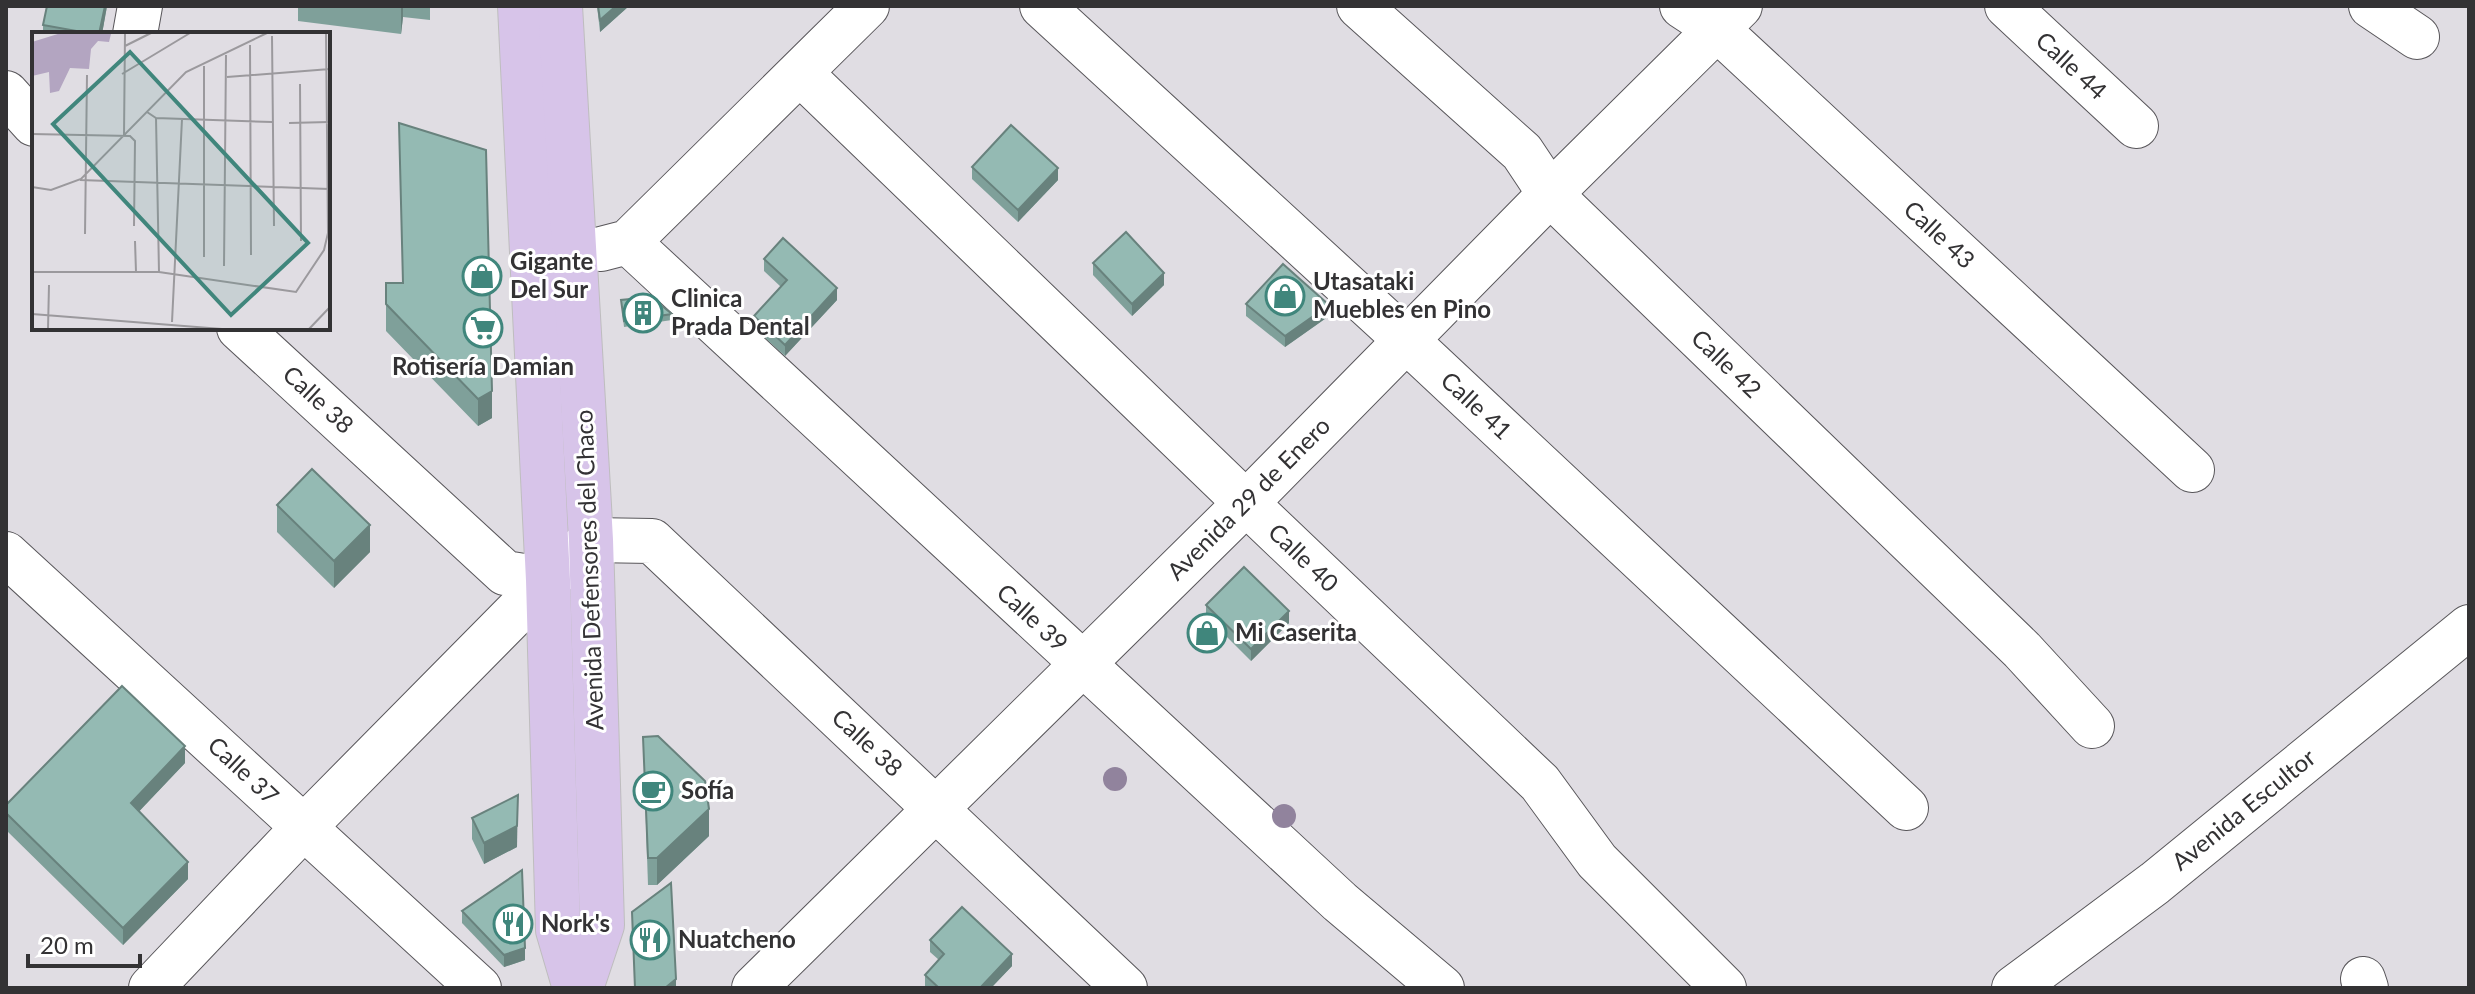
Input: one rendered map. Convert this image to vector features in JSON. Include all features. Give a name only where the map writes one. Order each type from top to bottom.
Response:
[{"type":"main road","name":"Avenida Defensores del Chaco","points":[[520,6],[548,580],[558,930],[575,988]]},
{"type":"main road","name":"Avenida Defensores del Chaco","points":[[560,6],[591,540],[602,925],[581,988]]},
{"type":"street","points":[[135,32],[140,6]]},
{"type":"street","points":[[533,267],[628,242],[867,6]]},
{"type":"street","name":"Calle 41","points":[[1042,6],[1406,340],[1906,808]]},
{"type":"street","name":"Calle 42","points":[[1359,6],[1522,152],[1550,194],[2011,639],[2092,726]]},
{"type":"street","name":"Calle 44","points":[[2007,6],[2136,126]]},
{"type":"street","points":[[2371,6],[2417,37]]},
{"type":"street","name":"Avenida 29 de Enero","points":[[754,988],[1246,503],[1550,194],[1713,14]]},
{"type":"street","name":"Calle 43","points":[[1713,14],[2192,470]]},
{"type":"street","name":"Calle 40","points":[[800,73],[1540,783],[1597,861],[1724,988]]},
{"type":"street","points":[[6,93],[32,122]]},
{"type":"street","name":"Calle 39","points":[[628,242],[1340,902],[1442,988]]},
{"type":"street","name":"Calle 38","points":[[241,330],[505,573],[548,580]]},
{"type":"street","points":[[151,988],[304,827],[591,540]]},
{"type":"street","name":"Calle 38","points":[[591,540],[652,541],[1125,988]]},
{"type":"street","name":"Calle 37","points":[[6,554],[479,988]]},
{"type":"street","name":"Avenida Escultor","points":[[2014,988],[2155,883],[2469,627]]},
{"type":"building","points":[[47,6],[105,6],[99,32],[43,25]]},
{"type":"building","points":[[598,6],[616,6],[600,20]]},
{"type":"building","points":[[399,123],[486,150],[492,391],[478,399],[386,304],[386,283],[403,283]]},
{"type":"building","points":[[1011,125],[1058,168],[1018,210],[972,167]]},
{"type":"building","points":[[1126,232],[1164,273],[1132,304],[1093,263]]},
{"type":"building","points":[[783,238],[837,288],[785,345],[754,316],[787,280],[764,259]]},
{"type":"building","name":"Utasataki Muebles en Pino","points":[[1283,264],[1329,305],[1285,336],[1246,304]]},
{"type":"building","name":"Clinica Prada Dental","points":[[651,297],[672,314],[624,321],[621,300]]},
{"type":"building","points":[[312,469],[370,525],[334,561],[277,505]]},
{"type":"building","points":[[1244,567],[1289,611],[1251,649],[1206,605]]},
{"type":"building","points":[[122,686],[185,746],[131,803],[188,862],[123,928],[6,813],[6,805]]},
{"type":"building","points":[[658,736],[705,781],[709,809],[657,858],[648,858],[643,737]]},
{"type":"building","points":[[518,795],[517,826],[484,843],[472,818]]},
{"type":"building","points":[[522,870],[525,948],[504,955],[462,911]]},
{"type":"building","points":[[671,883],[676,979],[665,988],[635,988],[632,912]]},
{"type":"building","points":[[962,907],[1012,954],[980,988],[939,988],[925,975],[944,954],[930,940]]},
{"type":"place","name":"Gigante Del Sur","points":[[482,276]]},
{"type":"place","name":"Utasataki Muebles en Pino","points":[[1285,296]]},
{"type":"place","name":"Clinica Prada Dental","points":[[643,313]]},
{"type":"place","name":"Rotisería Damian","points":[[483,328]]},
{"type":"place","name":"Mi Caserita","points":[[1207,633]]},
{"type":"place","name":"Sofía","points":[[653,791]]},
{"type":"place","name":"Nork's","points":[[513,924]]},
{"type":"place","name":"Nuatcheno","points":[[650,940]]}]
